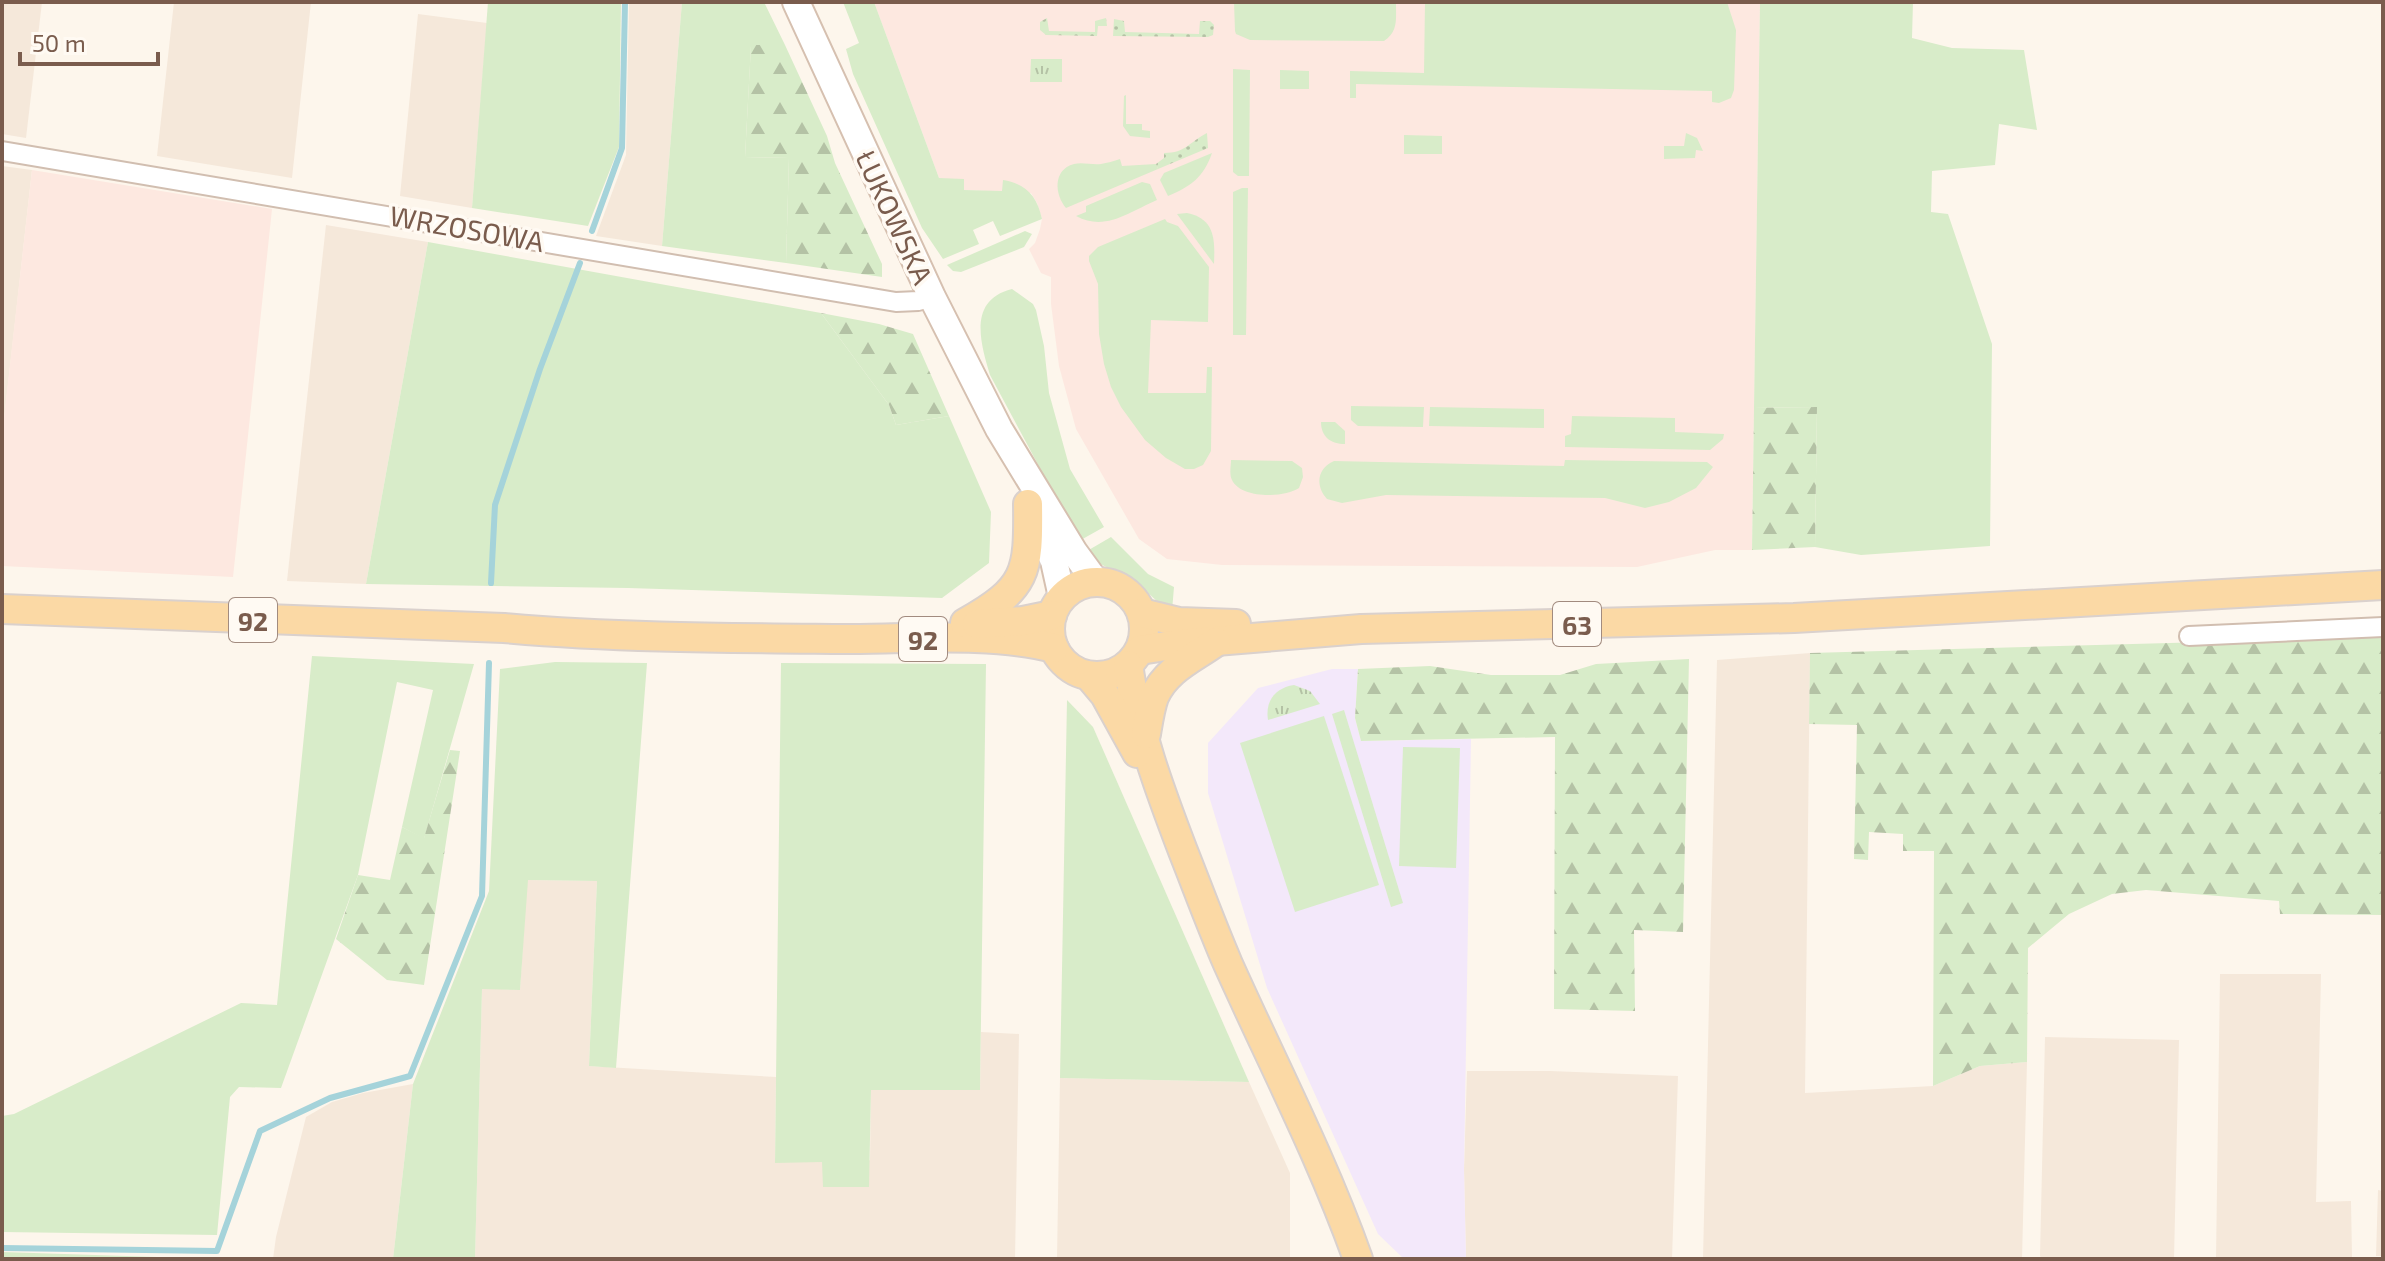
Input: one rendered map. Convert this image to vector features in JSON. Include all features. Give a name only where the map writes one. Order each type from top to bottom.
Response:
[{"type":"main road","name":"ŁUKOWSKA","points":[[796,2],[932,297],[999,429],[1074,552],[1096,582]]},
{"type":"main road","name":"ŁUKOWSKA","points":[[999,429],[1054,561],[1057,606]]},
{"type":"main road","points":[[961,625],[998,603],[1018,581],[1027,550],[1028,504]]},
{"type":"main road","points":[[1163,801],[1105,695],[1089,676],[1065,664],[1054,648],[1049,632],[1057,606],[1078,586],[1109,583],[1127,592],[1142,613],[1145,632],[1134,658],[1145,739],[1163,801],[1218,941],[1319,1163],[1358,1259]]},
{"type":"main road","name":"63","points":[[1089,676],[1109,675],[1134,658],[1179,644],[1361,629],[1794,618],[2383,585]]},
{"type":"main road","name":"92","points":[[504,628],[629,621],[961,625],[1023,621],[1057,606]]},
{"type":"main road","name":"92","points":[[2,609],[504,628],[575,634],[989,639],[1054,648]]},
{"type":"main road","name":"63","points":[[1142,613],[1179,622],[1361,629]]},
{"type":"main road","points":[[1145,739],[1154,698],[1163,681],[1173,670],[1216,641]]},
{"type":"street","name":"WRZOSOWA","points":[[2,151],[896,302],[932,297]]},
{"type":"street","points":[[2189,636],[2383,627]]},
{"type":"shaded area","points":[[2,2],[42,2],[26,138],[2,134]]},
{"type":"shaded area","points":[[174,2],[311,2],[292,178],[157,156]]},
{"type":"shaded area","points":[[629,2],[682,2],[662,246],[596,236],[626,155]]},
{"type":"shaded area","points":[[874,2],[1760,2],[1752,550],[1715,550],[1637,567],[1222,565],[1167,559],[1139,539],[1076,429],[1059,366],[1051,304],[1051,277],[1041,273],[1029,249],[1035,243],[1042,219],[1037,203],[1031,193],[964,190],[939,178]]},
{"type":"shaded area","points":[[418,14],[487,23],[472,208],[400,196]]},
{"type":"shaded area","points":[[2,166],[32,170],[3,429],[2,429]]},
{"type":"shaded area","points":[[32,170],[272,209],[233,577],[2,566],[2,435]]},
{"type":"shaded area","points":[[326,225],[428,242],[366,584],[287,581]]},
{"type":"shaded area","points":[[1810,653],[1805,1093],[1933,1086],[1980,1066],[2027,1062],[2022,1259],[1703,1259],[1717,660]]},
{"type":"shaded area","points":[[1332,669],[1358,669],[1355,718],[1361,741],[1471,739],[1464,1170],[1466,1259],[1404,1259],[1378,1234],[1267,988],[1208,793],[1208,743],[1258,688]]},
{"type":"shaded area","points":[[527,880],[597,881],[589,1066],[776,1077],[775,1162],[823,1162],[823,1187],[870,1160],[871,1089],[980,1090],[981,1032],[1019,1034],[1015,1259],[475,1259],[482,988],[520,990]]},
{"type":"shaded area","points":[[2220,974],[2321,974],[2316,1202],[2351,1201],[2352,1257],[2216,1259]]},
{"type":"shaded area","points":[[2045,1037],[2179,1040],[2174,1259],[2042,1259],[2040,1256]]},
{"type":"shaded area","points":[[1467,1071],[1678,1076],[1672,1259],[1466,1259],[1464,1170]]},
{"type":"shaded area","points":[[1060,1078],[1249,1082],[1290,1173],[1290,1259],[1057,1259]]},
{"type":"shaded area","points":[[413,1084],[393,1259],[273,1259],[306,1117],[332,1102]]},
{"type":"shaded area","points":[[2378,1190],[2383,1191],[2383,1256],[2376,1256]]},
{"type":"green space","points":[[488,2],[621,2],[619,147],[588,226],[472,208]]},
{"type":"green space","points":[[682,2],[764,2],[785,45],[751,46],[745,157],[789,158],[786,263],[662,246]]},
{"type":"green space","points":[[843,2],[874,2],[939,178],[964,179],[964,190],[1002,191],[1003,180],[1018,185],[1034,198],[1042,219],[1000,236],[993,221],[973,230],[979,244],[943,259],[922,228],[853,74],[846,49],[859,43]]},
{"type":"green space","points":[[1234,2],[1396,4],[1396,20],[1392,34],[1384,41],[1250,40],[1236,34]]},
{"type":"green space","points":[[1425,2],[1727,2],[1736,30],[1734,90],[1731,98],[1719,103],[1712,102],[1712,91],[1356,84],[1356,98],[1350,98],[1350,71],[1424,73]]},
{"type":"green space","points":[[1760,2],[1913,2],[1912,38],[1952,48],[2024,50],[2037,130],[1999,124],[1995,165],[1932,171],[1931,212],[1948,214],[1992,344],[1990,546],[1861,555],[1815,547],[1817,407],[1754,408]]},
{"type":"green space","points":[[1047,18],[1049,31],[1095,32],[1095,21],[1106,18],[1107,26],[1098,26],[1097,36],[1046,35],[1040,30],[1040,22]]},
{"type":"green space","points":[[1114,19],[1124,21],[1125,32],[1199,34],[1200,21],[1210,21],[1214,25],[1213,35],[1113,36]]},
{"type":"green space","points":[[751,45],[785,45],[882,264],[882,277],[786,263],[789,158],[745,157]]},
{"type":"green space","points":[[1031,59],[1062,59],[1062,82],[1030,82]]},
{"type":"green space","points":[[1233,69],[1250,70],[1249,176],[1238,176],[1233,172]]},
{"type":"green space","points":[[1280,70],[1309,71],[1309,89],[1280,89]]},
{"type":"green space","points":[[1126,95],[1126,124],[1142,124],[1142,130],[1150,131],[1150,138],[1130,136],[1123,126]]},
{"type":"green space","points":[[1207,133],[1208,148],[1158,169],[1156,164],[1164,158],[1164,153],[1183,149]]},
{"type":"green space","points":[[1686,133],[1697,138],[1703,151],[1696,150],[1695,158],[1664,159],[1664,146],[1684,146]]},
{"type":"green space","points":[[1404,135],[1442,136],[1442,154],[1404,154]]},
{"type":"green space","points":[[1212,153],[1205,169],[1195,180],[1168,196],[1160,180],[1164,173]]},
{"type":"green space","points":[[1120,159],[1122,166],[1156,164],[1158,169],[1066,208],[1058,183],[1067,167]]},
{"type":"green space","points":[[1142,182],[1150,184],[1157,200],[1107,221],[1097,222],[1076,216],[1086,212],[1086,206]]},
{"type":"green space","points":[[1248,188],[1246,335],[1233,335],[1233,192]]},
{"type":"green space","points":[[1187,213],[1208,225],[1213,238],[1214,264],[1177,214]]},
{"type":"green space","points":[[1165,219],[1178,226],[1209,267],[1208,322],[1151,320],[1148,393],[1206,393],[1207,367],[1212,367],[1211,451],[1203,465],[1194,469],[1185,469],[1166,458],[1145,440],[1121,407],[1104,364],[1099,334],[1098,284],[1089,261],[1089,256],[1098,247]]},
{"type":"green space","points":[[1025,231],[1032,234],[1024,247],[961,272],[953,271],[947,265]]},
{"type":"green space","points":[[428,242],[821,313],[889,405],[896,425],[949,416],[991,512],[989,563],[942,598],[366,584]]},
{"type":"green space","points":[[1012,289],[1033,304],[1036,310],[1049,393],[1070,469],[1104,527],[1079,541],[990,375],[986,362],[981,336],[983,312],[998,294]]},
{"type":"green space","points":[[821,313],[913,334],[949,416],[896,425],[889,405]]},
{"type":"green space","points":[[1351,406],[1424,407],[1423,427],[1358,426],[1351,420]]},
{"type":"green space","points":[[1430,407],[1544,409],[1544,428],[1429,426]]},
{"type":"green space","points":[[1817,407],[1815,547],[1752,550],[1754,408]]},
{"type":"green space","points":[[1572,416],[1675,418],[1675,432],[1724,434],[1723,439],[1710,450],[1565,447],[1565,436],[1571,434]]},
{"type":"green space","points":[[1321,422],[1335,422],[1345,431],[1345,444],[1328,439]]},
{"type":"green space","points":[[1231,460],[1292,461],[1302,468],[1303,477],[1299,488],[1292,491],[1274,495],[1253,494],[1244,491],[1232,480]]},
{"type":"green space","points":[[1565,460],[1707,462],[1713,467],[1696,488],[1669,502],[1645,508],[1605,498],[1386,495],[1342,503],[1327,499],[1319,483],[1324,468],[1334,461],[1564,466]]},
{"type":"green space","points":[[1111,537],[1148,574],[1174,587],[1172,611],[1131,578],[1103,565],[1087,551]]},
{"type":"green space","points":[[2383,637],[2383,915],[2280,914],[2279,901],[2146,890],[2112,894],[2069,914],[2028,948],[2027,1062],[1980,1066],[1933,1086],[1934,851],[1903,851],[1903,834],[1869,832],[1868,860],[1854,859],[1857,725],[1809,724],[1810,653]]},
{"type":"green space","points":[[312,656],[474,664],[424,839],[402,827],[433,690],[397,682],[358,875],[281,1088],[239,1087],[230,1097],[217,1235],[2,1232],[2,1116],[14,1114],[241,1003],[277,1005]]},
{"type":"green space","points":[[1689,659],[1683,932],[1634,930],[1635,1011],[1554,1009],[1555,737],[1361,741],[1355,718],[1358,669],[1430,666],[1491,675],[1560,675],[1596,664]]},
{"type":"green space","points":[[555,662],[647,663],[616,1068],[589,1066],[597,881],[528,880],[520,990],[482,989],[475,1259],[393,1259],[413,1084],[489,891],[500,669]]},
{"type":"green space","points":[[781,663],[986,664],[980,1090],[871,1090],[869,1187],[823,1187],[822,1162],[775,1163]]},
{"type":"green space","points":[[1294,685],[1310,691],[1320,704],[1268,720],[1268,707],[1273,696]]},
{"type":"green space","points":[[1067,700],[1093,727],[1249,1082],[1060,1078]]},
{"type":"green space","points":[[1344,710],[1403,903],[1391,907],[1332,714]]},
{"type":"green space","points":[[1324,716],[1379,885],[1295,912],[1240,743]]},
{"type":"green space","points":[[1403,747],[1460,748],[1456,868],[1399,866]]},
{"type":"green space","points":[[450,750],[460,751],[424,985],[387,980],[336,939],[358,875],[390,880],[402,827],[424,838]]},
{"type":"green space","points":[[2,1252],[157,1257],[2,1259]]},
{"type":"waterway","points":[[592,231],[622,148],[625,2]]},
{"type":"waterway","points":[[491,583],[495,505],[540,369],[580,263]]},
{"type":"waterway","points":[[2,1248],[217,1251],[260,1131],[330,1098],[410,1076],[482,896],[489,663]]}]
